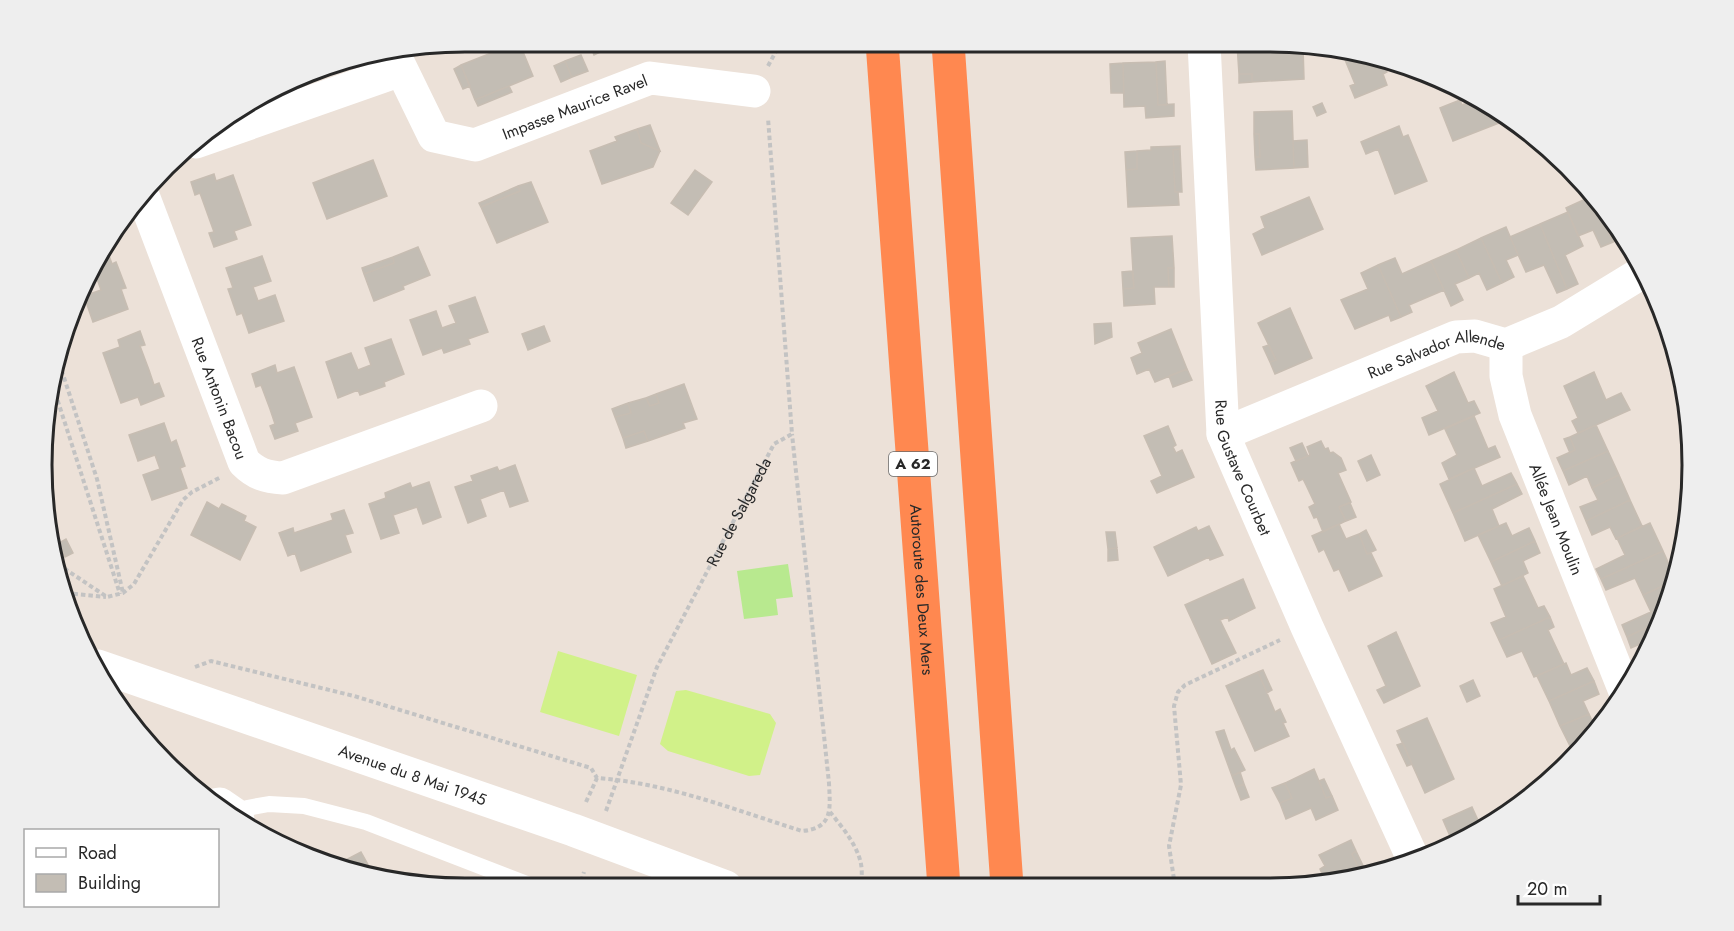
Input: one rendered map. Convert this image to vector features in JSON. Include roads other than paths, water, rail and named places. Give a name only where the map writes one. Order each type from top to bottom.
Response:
[{"type":"highway","name":"Autoroute des Deux Mers","points":[[883,52],[943,878]]},
{"type":"highway","points":[[949,52],[1006,878]]},
{"type":"street","name":"Rue Gustave Courbet","points":[[1204,52],[1223,434],[1307,627],[1411,853]]},
{"type":"street","name":"Impasse Maurice Ravel","points":[[397,62],[434,136],[476,145],[650,78],[754,92]]},
{"type":"street","points":[[224,131],[397,62]]},
{"type":"street","name":"Rue Antonin Bacou","points":[[146,204],[244,462],[253,471],[266,477],[282,478],[481,406]]},
{"type":"street","name":"Rue Salvador Allende","points":[[1223,434],[1456,337],[1475,336],[1506,345],[1561,322],[1636,277]]},
{"type":"street","name":"Allée Jean Moulin","points":[[1506,345],[1506,376],[1515,415],[1621,681]]},
{"type":"street","name":"Avenue du 8 Mai 1945","points":[[106,669],[528,814],[702,878]]},
{"type":"lane","points":[[237,810],[270,804],[304,806],[366,822],[511,878]]}]
